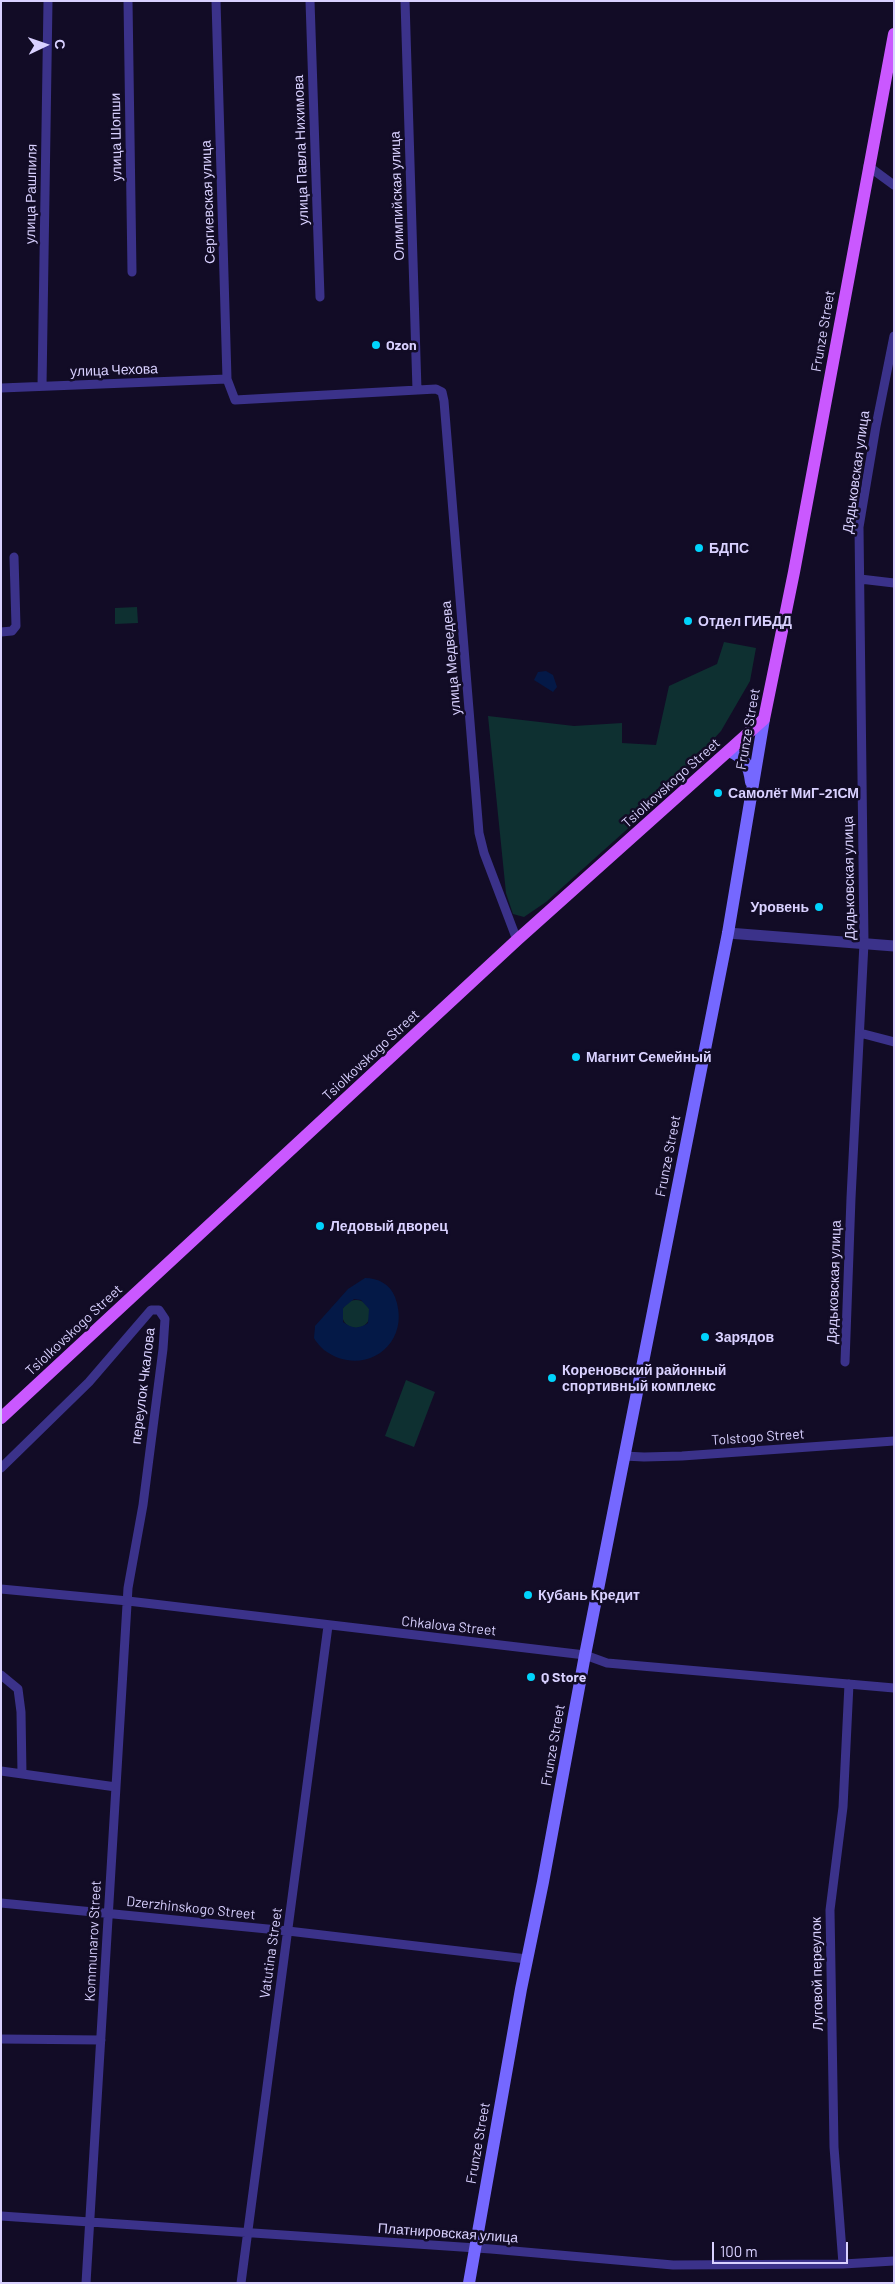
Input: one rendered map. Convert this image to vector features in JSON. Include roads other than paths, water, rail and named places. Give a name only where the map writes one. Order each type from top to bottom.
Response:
[{"type":"main road","name":"Frunze Street","points":[[470,2283],[474,2248],[527,1959],[624,1456],[728,933],[764,718],[794,572],[894,34]]},
{"type":"main road","name":"Tsiolkovskogo Street","points":[[1,1418],[517,940],[764,718]]},
{"type":"main road","points":[[729,751],[746,762],[752,792]]},
{"type":"street","name":"улица Рашпиля","points":[[42,386],[48,1]]},
{"type":"street","name":"улица Шопши","points":[[128,1],[132,272]]},
{"type":"street","name":"Сергиевская улица","points":[[216,1],[227,379],[235,400],[417,390]]},
{"type":"street","name":"улица Павла Нихимова","points":[[310,1],[320,297]]},
{"type":"street","name":"Олимпийская улица","points":[[405,1],[417,390]]},
{"type":"street","points":[[868,166],[894,185]]},
{"type":"street","name":"Дядьковская улица","points":[[845,1362],[850,1198],[864,943],[859,527],[877,417],[894,336]]},
{"type":"street","name":"улица Чехова","points":[[1,388],[227,379]]},
{"type":"street","name":"улица Медведева","points":[[417,390],[436,389],[442,392],[444,401],[479,833],[484,853],[517,940]]},
{"type":"street","points":[[1,632],[14,630],[16,626],[14,557]]},
{"type":"street","points":[[860,579],[894,583]]},
{"type":"street","points":[[728,933],[894,946]]},
{"type":"street","points":[[860,1032],[894,1042]]},
{"type":"street","name":"переулок Чкалова","points":[[1,1468],[89,1382],[151,1310],[159,1310],[165,1319],[162,1349],[146,1479],[128,1601]]},
{"type":"street","name":"Tolstogo Street","points":[[624,1456],[644,1458],[682,1456],[894,1441]]},
{"type":"street","name":"Chkalova Street","points":[[1,1589],[128,1601],[585,1656],[607,1663],[894,1688]]},
{"type":"street","name":"Kommunarov Street","points":[[86,2283],[107,1913],[128,1601]]},
{"type":"street","name":"Vatutina Street","points":[[241,2283],[328,1626]]},
{"type":"street","points":[[1,1675],[18,1689],[21,1712],[22,1774]]},
{"type":"street","name":"Луговой переулок","points":[[844,2264],[834,2147],[830,1910],[843,1806],[849,1684]]},
{"type":"street","points":[[1,1771],[116,1787]]},
{"type":"street","name":"Dzerzhinskogo Street","points":[[1,1903],[288,1931],[527,1959]]},
{"type":"street","points":[[1,2039],[101,2040]]},
{"type":"street","name":"Платнировская улица","points":[[1,2216],[474,2248],[673,2265],[844,2264],[894,2261]]},
{"type":"water","points":[[546,671],[553,675],[557,687],[553,692],[534,680],[538,672]]},
{"type":"water","points":[[365,1278],[370,1278],[387,1285],[395,1297],[399,1314],[397,1330],[391,1343],[381,1352],[368,1359],[354,1361],[339,1358],[324,1350],[314,1338],[315,1326],[348,1289]],"holes":[[[354,1299],[361,1300],[369,1309],[368,1323],[356,1327],[349,1326],[343,1322],[343,1308]]]},
{"type":"place","name":"Ozon","points":[[376,345]]},
{"type":"place","name":"БДПС","points":[[699,548]]},
{"type":"place","name":"Отдел ГИБДД","points":[[688,621]]},
{"type":"place","name":"Самолёт МиГ-21СМ","points":[[718,793]]},
{"type":"place","name":"Уровень","points":[[819,907]]},
{"type":"place","name":"Магнит Семейный","points":[[576,1057]]},
{"type":"place","name":"Ледовый дворец","points":[[320,1226]]},
{"type":"place","name":"Зарядов","points":[[705,1337]]},
{"type":"place","name":"Кореновский районный спортивный комплекс","points":[[552,1378]]},
{"type":"place","name":"Кубань Кредит","points":[[528,1595]]},
{"type":"place","name":"Q Store","points":[[531,1677]]}]
